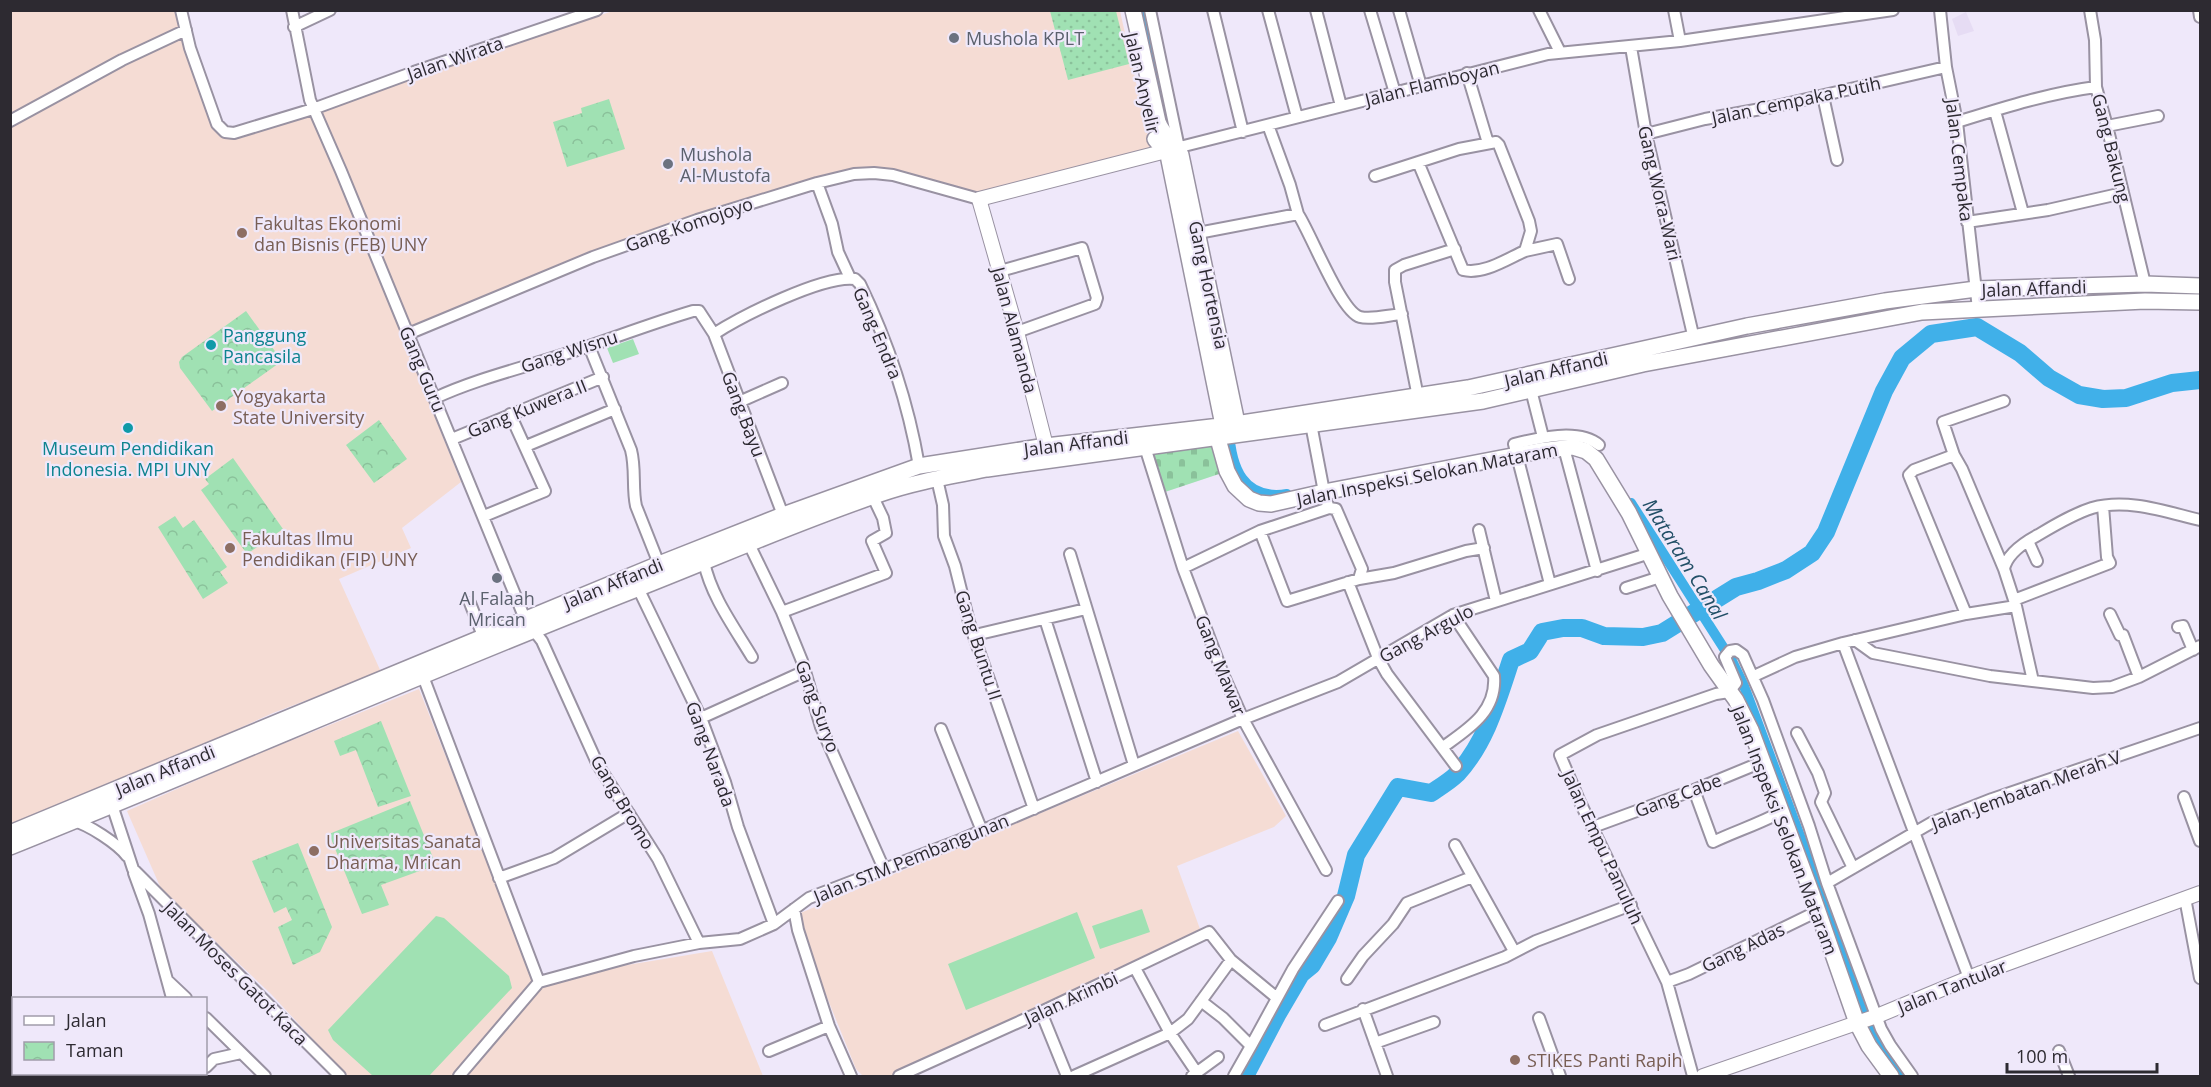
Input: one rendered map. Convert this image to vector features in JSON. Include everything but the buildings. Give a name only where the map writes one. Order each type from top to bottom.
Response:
[{"type":"main road","name":"Jalan Anyelir","points":[[1126,10],[1152,134],[1157,142],[1174,149]]},
{"type":"main road","name":"Jalan Anyelir","points":[[1133,10],[1158,122],[1174,149]]},
{"type":"main road","name":"Gang Hortensia","points":[[1174,149],[1181,155],[1198,233],[1228,432]]},
{"type":"main road","name":"Gang Hortensia","points":[[1174,149],[1228,432]]},
{"type":"main road","name":"Jalan Affandi","points":[[420,669],[483,636],[529,624],[638,588],[749,544],[875,491],[920,466],[1311,424],[1483,401],[1529,383],[1694,339],[1747,326],[1885,301],[1976,289],[2145,284],[2200,286]]},
{"type":"main road","name":"Jalan Affandi","points":[[10,833],[217,755],[529,624],[659,564],[783,515],[875,491],[987,469],[1047,453],[1145,447],[1418,397],[1529,383],[1643,364],[1922,312],[2145,301],[2200,302]]},
{"type":"main road","name":"Jalan Inspeksi Selokan Mataram","points":[[1228,432],[1227,471],[1235,486],[1249,499],[1271,504],[1323,489],[1516,452],[1580,449],[1596,459],[1629,513],[1670,596],[1711,665],[1736,700],[1751,730],[1818,911],[1867,1019],[1869,1046],[1891,1077]]},
{"type":"main road","name":"Jalan Affandi","points":[[10,847],[112,805],[217,755]]},
{"type":"street","points":[[10,121],[122,60],[186,30],[181,10]]},
{"type":"street","name":"Gang Guru","points":[[292,10],[313,109],[338,163],[529,624]]},
{"type":"street","points":[[294,27],[330,10]]},
{"type":"street","name":"Jalan Wirata","points":[[186,30],[217,124],[225,132],[234,133],[313,109],[597,10]]},
{"type":"street","points":[[1150,10],[1174,149]]},
{"type":"street","points":[[1213,10],[1243,132]]},
{"type":"street","points":[[1268,10],[1297,117]]},
{"type":"street","points":[[1316,10],[1341,106]]},
{"type":"street","points":[[1370,10],[1395,93]]},
{"type":"street","points":[[1400,10],[1421,86]]},
{"type":"street","points":[[1539,10],[1560,52]]},
{"type":"street","points":[[1674,10],[1680,41]]},
{"type":"street","name":"Jalan Flamboyan","points":[[979,200],[1467,73],[1560,52],[1680,41],[1893,10]]},
{"type":"street","name":"Jalan Cempaka","points":[[1940,10],[1946,67],[1957,122],[1978,309]]},
{"type":"street","name":"Gang Bakung","points":[[2090,10],[2095,40],[2096,87],[2145,284]]},
{"type":"street","points":[[2199,10],[2200,17]]},
{"type":"street","name":"Gang Wora-Wari","points":[[1631,47],[1646,134],[1694,339]]},
{"type":"street","name":"Jalan Cempaka Putih","points":[[1646,134],[1705,119],[1772,108],[1946,67]]},
{"type":"street","points":[[1467,73],[1488,143]]},
{"type":"street","points":[[1957,122],[2096,87]]},
{"type":"street","points":[[1823,96],[1837,160]]},
{"type":"street","points":[[1995,111],[2023,213]]},
{"type":"street","points":[[2107,126],[2158,116]]},
{"type":"street","points":[[1269,125],[1298,214],[1327,272],[1350,310],[1360,317],[1402,314]]},
{"type":"street","points":[[1375,176],[1418,162],[1496,142],[1531,231],[1525,251]]},
{"type":"street","points":[[1418,162],[1463,270],[1469,272],[1525,251],[1557,244],[1569,279]]},
{"type":"street","name":"Gang Komojoyo","points":[[408,334],[593,257],[697,220],[854,174],[893,175],[979,200]]},
{"type":"street","points":[[817,183],[832,224],[838,252],[850,278]]},
{"type":"street","points":[[1967,222],[2048,210],[2123,193]]},
{"type":"street","name":"Jalan Alamanda","points":[[979,200],[1017,332],[1047,453]]},
{"type":"street","points":[[1198,233],[1298,214]]},
{"type":"street","points":[[1000,271],[1082,248],[1097,298],[1095,304],[1017,332]]},
{"type":"street","points":[[1418,397],[1395,282],[1395,270],[1455,249]]},
{"type":"street","name":"Gang Endra","points":[[714,334],[774,302],[830,282],[855,279],[860,284],[888,347],[907,408],[920,466]]},
{"type":"street","name":"Gang Wisnu","points":[[435,398],[495,374],[589,346],[693,311],[703,315]]},
{"type":"street","name":"Gang Bayu","points":[[703,315],[714,334],[783,515]]},
{"type":"street","points":[[589,346],[635,464],[634,498],[659,564]]},
{"type":"street","name":"Gang Kuwera II","points":[[452,439],[603,377]]},
{"type":"street","points":[[739,402],[782,383]]},
{"type":"street","points":[[1529,383],[1543,438]]},
{"type":"street","points":[[2004,401],[1943,422],[1954,455],[2004,569],[2015,603],[2032,681]]},
{"type":"street","points":[[526,446],[615,409]]},
{"type":"street","points":[[484,516],[545,491],[510,414]]},
{"type":"street","points":[[1311,424],[1323,489],[1329,508]]},
{"type":"street","points":[[1550,584],[1516,452],[1543,438],[1584,436],[1592,439],[1599,446]]},
{"type":"street","name":"Gang Mawar","points":[[1145,447],[1183,568],[1223,674],[1243,719],[1326,870]]},
{"type":"street","points":[[1564,448],[1597,571]]},
{"type":"street","points":[[1954,455],[1914,470],[1909,475],[1966,615]]},
{"type":"street","name":"Gang Buntu II","points":[[937,479],[943,505],[944,536],[955,566],[969,622],[1034,809]]},
{"type":"street","points":[[782,612],[886,573],[872,541],[886,533],[875,491]]},
{"type":"street","points":[[2004,569],[2008,558],[2028,541],[2068,518],[2103,506],[2156,509],[2200,520]]},
{"type":"street","points":[[1754,676],[1796,657],[1843,643],[2015,603],[2110,563],[2107,557],[2103,506]]},
{"type":"street","points":[[1183,568],[1260,531],[1329,508],[1336,509],[1362,569],[1353,580]]},
{"type":"street","points":[[1479,530],[1496,601]]},
{"type":"street","points":[[1260,531],[1287,601],[1353,580],[1394,573],[1466,551],[1484,548]]},
{"type":"street","points":[[2028,541],[2037,561]]},
{"type":"street","name":"Gang Suryo","points":[[749,544],[782,612],[805,671],[821,727],[884,869]]},
{"type":"street","name":"Gang Argulo","points":[[1243,719],[1338,682],[1453,615],[1650,553]]},
{"type":"street","points":[[1070,555],[1134,765]]},
{"type":"street","points":[[704,561],[707,577],[752,657]]},
{"type":"street","points":[[1626,588],[1660,577]]},
{"type":"street","points":[[1353,580],[1378,658],[1387,674],[1456,766]]},
{"type":"street","name":"Gang Narada","points":[[638,588],[701,718],[774,924]]},
{"type":"street","points":[[470,603],[483,636]]},
{"type":"street","points":[[975,635],[1086,609]]},
{"type":"street","points":[[2110,614],[2120,635],[2123,635],[2139,678]]},
{"type":"street","points":[[1443,747],[1473,726],[1483,715],[1495,687],[1494,676],[1453,615]]},
{"type":"street","points":[[1045,619],[1097,782]]},
{"type":"street","name":"Gang Bromo","points":[[529,624],[542,641],[598,765],[658,859],[699,942]]},
{"type":"street","points":[[1855,640],[1873,653],[1990,676],[2093,688],[2112,687],[2139,678],[2197,648],[2183,626],[2178,627]]},
{"type":"street","points":[[1843,643],[1968,978]]},
{"type":"street","points":[[1729,692],[1736,682],[1726,660],[1728,652],[1740,652],[1754,676],[1809,826],[1867,1019],[1890,1045],[1912,1077]]},
{"type":"street","points":[[420,669],[539,982],[459,1077]]},
{"type":"street","points":[[701,718],[805,671]]},
{"type":"street","name":"Jalan Empu Panuluh","points":[[1693,1077],[1667,982],[1571,783],[1560,755],[1597,735],[1706,697],[1729,692]]},
{"type":"street","name":"Jalan STM Pembangunan","points":[[539,982],[634,956],[699,942],[740,939],[774,924],[809,898],[981,831],[1243,719]]},
{"type":"street","name":"Jalan Jembatan Merah V","points":[[1827,883],[1914,831],[1992,799],[2200,728]]},
{"type":"street","points":[[941,729],[981,831]]},
{"type":"street","points":[[1797,733],[1818,773],[1826,793],[1821,802],[1852,868]]},
{"type":"street","name":"Gang Cabe","points":[[1593,828],[1762,762]]},
{"type":"street","points":[[1694,790],[1713,842],[1781,812]]},
{"type":"street","points":[[2184,797],[2200,842]]},
{"type":"street","name":"Jalan Moses Gatot Kaca","points":[[112,805],[149,915],[171,997]]},
{"type":"street","points":[[499,878],[554,858],[629,813]]},
{"type":"street","name":"Jalan Moses Gatot Kaca","points":[[72,821],[85,825],[117,846],[131,864],[340,1077]]},
{"type":"street","points":[[1455,846],[1514,951]]},
{"type":"street","points":[[1347,979],[1363,956],[1393,924],[1407,903],[1472,877]]},
{"type":"street","name":"Jalan Tantular","points":[[1703,1077],[1867,1019],[1968,978],[2200,892]]},
{"type":"street","points":[[2185,898],[2200,978]]},
{"type":"street","points":[[1234,1077],[1293,969],[1338,901]]},
{"type":"street","points":[[1325,1024],[1505,957],[1514,951],[1631,905]]},
{"type":"street","points":[[794,909],[798,930],[829,1026],[851,1076]]},
{"type":"street","name":"Gang Adas","points":[[1667,982],[1689,974],[1818,911]]},
{"type":"street","points":[[784,917],[798,930]]},
{"type":"street","name":"Jalan Arimbi","points":[[899,1077],[1209,932],[1231,960]]},
{"type":"street","points":[[1074,1077],[1170,1033],[1188,1019],[1231,960],[1277,998]]},
{"type":"street","points":[[1135,968],[1195,1075],[1218,1057]]},
{"type":"street","points":[[165,978],[184,997]]},
{"type":"street","points":[[1201,1001],[1223,1018],[1251,1046]]},
{"type":"street","points":[[1363,1010],[1387,1077]]},
{"type":"street","points":[[1041,1012],[1067,1077]]},
{"type":"street","points":[[1539,1018],[1560,1077]]},
{"type":"street","points":[[207,1019],[265,1077]]},
{"type":"street","points":[[1375,1043],[1434,1022]]},
{"type":"street","points":[[769,1051],[829,1026]]},
{"type":"street","points":[[2060,1052],[2069,1077]]},
{"type":"street","points":[[207,1066],[214,1059],[241,1053]]},
{"type":"shaded area","name":"Yogyakarta State University","points":[[11,11],[176,11],[215,130],[220,137],[241,138],[417,74],[613,11],[1120,11],[1150,145],[1148,149],[987,194],[881,171],[700,215],[557,265],[498,293],[401,333],[461,482],[402,528],[411,548],[339,579],[381,672],[273,713],[11,825]]},
{"type":"shaded area","points":[[1966,12],[1974,31],[1958,36],[1952,19]]},
{"type":"shaded area","name":"Universitas Sanata Dharma, Mrican","points":[[419,689],[532,974],[543,979],[712,951],[763,1076],[347,1076],[271,994],[162,891],[127,811],[238,762]]},
{"type":"shaded area","points":[[1238,731],[1286,816],[1274,827],[1177,866],[1200,929],[894,1076],[863,1076],[856,1069],[801,933],[798,914]]},
{"type":"green space","points":[[1050,11],[1116,11],[1129,64],[1068,80]]},
{"type":"green space","points":[[609,99],[625,149],[567,167],[553,122],[582,113],[581,108]]},
{"type":"green space","points":[[246,311],[282,361],[212,411],[180,368],[179,362],[182,357]]},
{"type":"green space","points":[[633,339],[639,354],[613,363],[607,348]]},
{"type":"green space","points":[[379,420],[407,459],[374,483],[346,445]]},
{"type":"green space","points":[[1225,443],[1228,471],[1162,493],[1150,455]]},
{"type":"green space","points":[[233,458],[283,529],[247,554],[201,490],[209,484],[205,479]]},
{"type":"green space","points":[[175,516],[183,528],[194,520],[227,567],[220,572],[228,583],[203,599],[158,527]]},
{"type":"green space","points":[[381,721],[411,796],[378,807],[356,750],[340,756],[334,741]]},
{"type":"green space","points":[[410,801],[436,865],[381,885],[389,905],[362,914],[329,834]]},
{"type":"green space","points":[[298,843],[332,927],[320,952],[293,965],[278,927],[292,920],[286,907],[274,913],[252,861]]},
{"type":"green space","points":[[1142,909],[1150,932],[1100,949],[1092,926]]},
{"type":"green space","points":[[1077,912],[1095,958],[966,1010],[948,964]]},
{"type":"green space","points":[[436,916],[444,918],[509,976],[512,988],[429,1076],[373,1076],[333,1040],[328,1030]]},
{"type":"green space","points":[[63,1075],[159,1076],[65,1076]]},
{"type":"waterway","name":"Mataram Canal","points":[[1143,10],[1168,118]]},
{"type":"waterway","points":[[1245,1076],[1301,974],[1312,965],[1328,938],[1346,896],[1356,855],[1398,787],[1431,793],[1457,774],[1476,749],[1483,735],[1511,660],[1530,651],[1542,632],[1563,628],[1582,628],[1604,636],[1643,637],[1662,633],[1736,587],[1786,570],[1812,553],[1826,532],[1884,391],[1902,358],[1931,334],[1977,327],[2020,353],[2049,378],[2079,395],[2103,399],[2126,398],[2172,383],[2200,380]]},
{"type":"waterway","name":"Mataram Canal","points":[[1229,430],[1233,457],[1242,479],[1250,487],[1260,492],[1272,495],[1287,494]]},
{"type":"waterway","name":"Mataram Canal","points":[[1631,503],[1732,661],[1744,686],[1872,1029],[1881,1050],[1902,1076]]},
{"type":"place","name":"Mushola KPLT","points":[[954,38]]},
{"type":"place","name":"Mushola Al-Mustofa","points":[[668,164]]},
{"type":"place","name":"Fakultas Ekonomi dan Bisnis (FEB) UNY","points":[[242,233]]},
{"type":"place","name":"Panggung Pancasila","points":[[211,345]]},
{"type":"place","name":"Yogyakarta State University","points":[[221,406]]},
{"type":"place","name":"Museum Pendidikan Indonesia. MPI UNY","points":[[128,428]]},
{"type":"place","name":"Fakultas Ilmu Pendidikan (FIP) UNY","points":[[230,548]]},
{"type":"place","name":"Al Falaah Mrican","points":[[497,578]]},
{"type":"place","name":"Universitas Sanata Dharma, Mrican","points":[[314,851]]},
{"type":"place","name":"STIKES Panti Rapih","points":[[1515,1060]]}]
